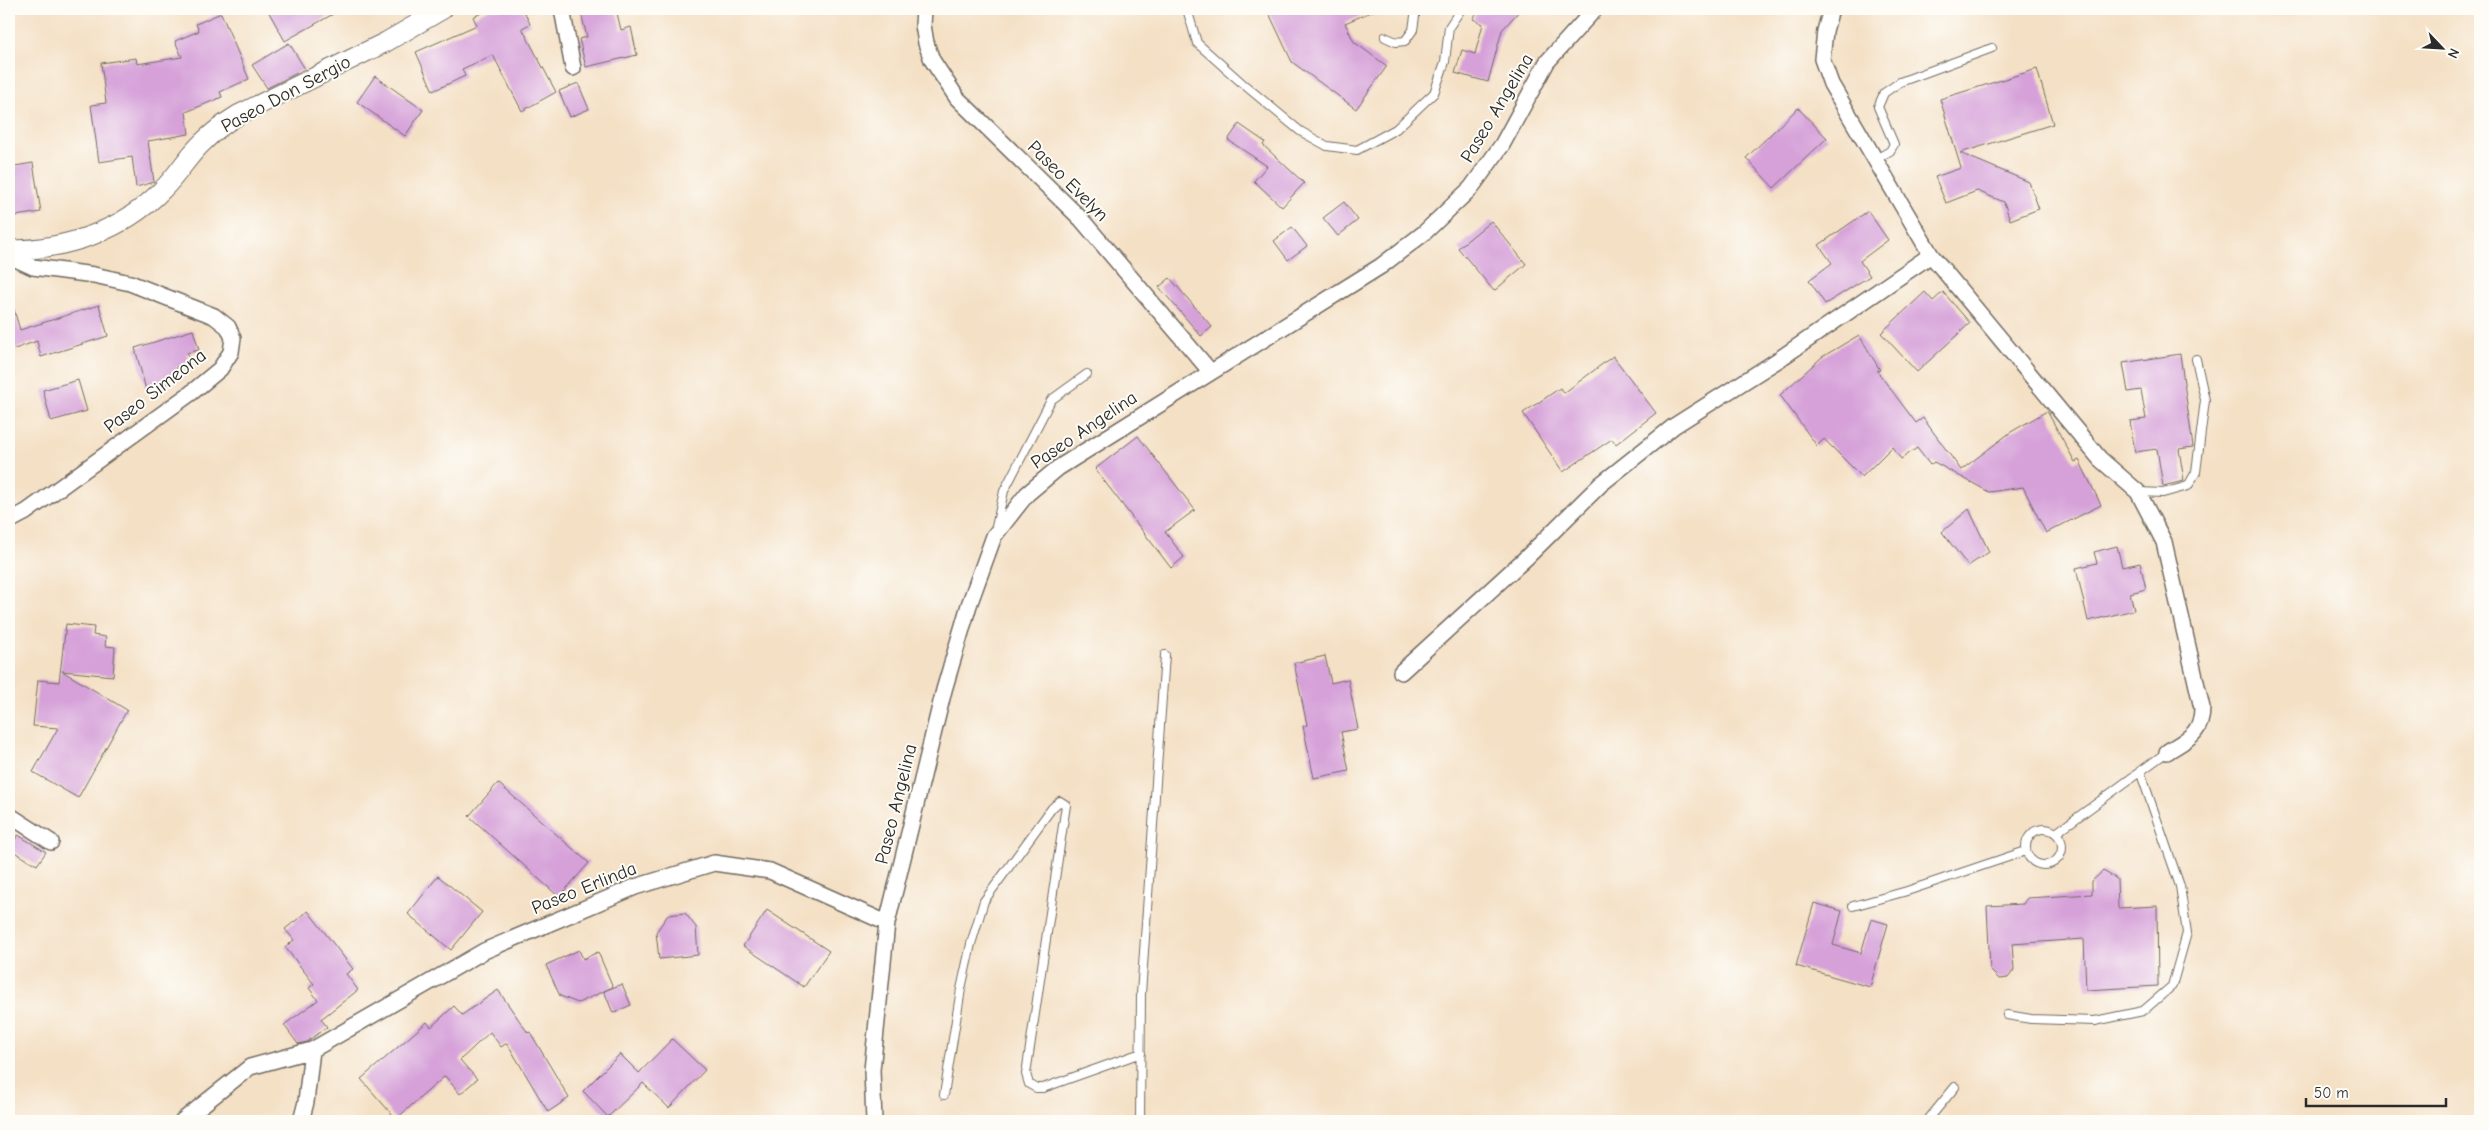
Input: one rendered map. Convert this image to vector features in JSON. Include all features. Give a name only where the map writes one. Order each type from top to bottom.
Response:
[{"type":"street","name":"Paseo Don Sergio","points":[[9,250],[71,244],[103,231],[130,216],[157,195],[200,144],[216,129],[238,115],[386,42],[443,9]]},
{"type":"street","points":[[562,9],[573,68]]},
{"type":"street","name":"Paseo Evelyn","points":[[924,9],[924,34],[932,60],[957,98],[1081,219],[1210,371]]},
{"type":"street","name":"Paseo Angelina","points":[[874,1121],[872,1070],[887,923],[944,690],[970,605],[994,536],[1027,494],[1058,468],[1210,371],[1381,266],[1424,234],[1471,188],[1502,145],[1547,62],[1595,9]]},
{"type":"street","points":[[1832,9],[1825,31],[1822,59],[1831,84],[1876,159],[1897,201],[1931,255],[2100,459],[2138,492],[2164,542],[2202,708],[2202,721],[2196,732],[2167,752]]},
{"type":"street","points":[[1401,672],[1526,557],[1601,484],[1674,426],[1778,360],[1931,255]]},
{"type":"street","name":"Paseo Simeona","points":[[9,256],[33,267],[94,274],[140,286],[214,316],[228,327],[233,338],[231,352],[220,368],[191,393],[26,512],[9,521]]},
{"type":"street","points":[[9,815],[51,842]]},
{"type":"street","name":"Paseo Erlinda","points":[[182,1121],[250,1068],[312,1050],[484,951],[635,887],[714,863],[770,871],[887,923]]},
{"type":"street","points":[[301,1121],[306,1102],[312,1050]]},
{"type":"lane","points":[[1187,9],[1197,43],[1242,83],[1300,130],[1327,146],[1357,150],[1396,129],[1434,93],[1445,62],[1449,27],[1461,9]]},
{"type":"lane","points":[[1385,37],[1396,42],[1405,41],[1413,30],[1416,9]]},
{"type":"lane","points":[[1876,159],[1890,151],[1894,144],[1878,108],[1884,93],[1900,82],[1992,48]]},
{"type":"lane","points":[[2138,492],[2162,493],[2188,486],[2196,472],[2205,400],[2196,359]]},
{"type":"lane","points":[[994,536],[1004,491],[1051,400],[1087,374]]},
{"type":"lane","points":[[1140,1121],[1142,994],[1165,655]]},
{"type":"lane","points":[[2056,833],[2167,752]]},
{"type":"lane","points":[[2007,1015],[2031,1019],[2095,1021],[2143,1011],[2172,986],[2188,933],[2180,886],[2140,771]]},
{"type":"lane","points":[[944,1095],[961,989],[971,944],[984,900],[1052,808],[1060,801],[1066,805],[1026,1074],[1029,1084],[1036,1088],[1043,1088],[1141,1053]]},
{"type":"lane","points":[[2045,828],[2056,833],[2061,842],[2060,854],[2053,862],[2042,865],[2032,860],[2026,851],[2027,840],[2034,831],[2045,828]]},
{"type":"lane","points":[[1853,906],[1907,891],[2026,851]]},
{"type":"lane","points":[[1926,1121],[1955,1088]]},
{"type":"building","points":[[267,9],[342,9],[285,41]]},
{"type":"building","points":[[490,9],[523,9],[530,24],[522,28],[556,92],[522,111],[493,55],[462,69],[465,76],[433,91],[416,52],[477,25],[473,17]]},
{"type":"building","points":[[597,9],[616,9],[621,30],[631,27],[637,55],[586,67],[579,39],[587,37],[581,13]]},
{"type":"building","points":[[1267,9],[1378,9],[1345,23],[1354,42],[1387,66],[1356,109],[1292,62]]},
{"type":"building","points":[[1479,9],[1521,9],[1502,30],[1488,82],[1455,73],[1462,50],[1475,54],[1483,24],[1473,19]]},
{"type":"building","points":[[221,13],[249,79],[220,92],[222,97],[186,112],[189,134],[148,141],[154,182],[136,187],[132,157],[99,162],[91,105],[106,103],[101,63],[136,58],[137,64],[182,57],[175,41],[199,31],[196,24]]},
{"type":"building","points":[[289,43],[305,69],[267,88],[252,65]]},
{"type":"building","points":[[2037,69],[2053,124],[1960,153],[2029,182],[2039,209],[2010,220],[2004,202],[1977,191],[1946,203],[1935,177],[1961,168],[1940,99]]},
{"type":"building","points":[[375,76],[423,110],[405,136],[357,102]]},
{"type":"building","points":[[578,83],[589,109],[570,117],[559,91]]},
{"type":"building","points":[[1798,108],[1827,138],[1774,188],[1746,158]]},
{"type":"building","points":[[1239,124],[1265,142],[1263,145],[1304,183],[1282,207],[1254,181],[1267,166],[1228,140]]},
{"type":"building","points":[[33,163],[41,212],[9,217],[9,167]]},
{"type":"building","points":[[1344,202],[1358,220],[1338,236],[1323,218]]},
{"type":"building","points":[[1868,211],[1888,240],[1860,261],[1870,276],[1825,304],[1809,280],[1832,263],[1819,245]]},
{"type":"building","points":[[1491,221],[1526,264],[1494,291],[1458,248]]},
{"type":"building","points":[[1292,227],[1307,246],[1288,260],[1274,241]]},
{"type":"building","points":[[1170,278],[1212,327],[1201,336],[1159,287]]},
{"type":"building","points":[[1925,292],[1933,301],[1943,292],[1970,323],[1917,372],[1881,333]]},
{"type":"building","points":[[12,303],[20,330],[99,305],[108,336],[41,357],[37,341],[9,351],[9,304]]},
{"type":"building","points":[[193,330],[199,350],[187,353],[190,363],[176,367],[178,374],[166,377],[167,384],[146,390],[135,348]]},
{"type":"building","points":[[1859,335],[1880,370],[1877,371],[1916,423],[1923,418],[1961,470],[2011,432],[2047,411],[2075,462],[2079,460],[2101,505],[2046,533],[2023,487],[1989,492],[1934,462],[1930,465],[1917,448],[1901,459],[1892,447],[1862,477],[1824,439],[1817,446],[1780,395],[1822,357]]},
{"type":"building","points":[[2180,354],[2193,447],[2179,449],[2184,481],[2163,486],[2157,449],[2135,452],[2130,421],[2146,419],[2141,390],[2128,392],[2123,363]]},
{"type":"building","points":[[1613,356],[1656,413],[1616,444],[1612,439],[1563,472],[1523,413],[1560,388],[1564,393]]},
{"type":"building","points":[[78,380],[87,411],[51,421],[43,390]]},
{"type":"building","points":[[1138,436],[1195,510],[1165,532],[1184,557],[1171,568],[1095,469]]},
{"type":"building","points":[[1969,509],[1989,552],[1968,566],[1942,532]]},
{"type":"building","points":[[2117,546],[2122,567],[2140,563],[2146,589],[2130,593],[2134,610],[2088,621],[2076,568],[2097,563],[2094,552]]},
{"type":"building","points":[[66,624],[94,627],[93,635],[106,637],[105,646],[115,647],[113,676],[62,671],[127,710],[78,798],[33,772],[58,728],[33,726],[38,680],[59,682]]},
{"type":"building","points":[[1325,656],[1331,683],[1348,679],[1358,729],[1341,732],[1349,771],[1314,778],[1303,726],[1307,725],[1294,663]]},
{"type":"building","points":[[498,783],[589,863],[559,897],[469,816]]},
{"type":"building","points":[[18,835],[46,852],[37,865],[9,849]]},
{"type":"building","points":[[2103,871],[2117,879],[2118,908],[2157,906],[2158,986],[2086,990],[2084,939],[2012,944],[2014,970],[2008,978],[1999,979],[1990,970],[1987,906],[2023,904],[2027,898],[2092,894],[2092,881]]},
{"type":"building","points":[[438,876],[482,912],[451,950],[408,914]]},
{"type":"building","points":[[1814,903],[1842,911],[1833,945],[1861,953],[1871,919],[1888,924],[1870,987],[1796,966]]},
{"type":"building","points":[[767,910],[829,951],[804,987],[743,946]]},
{"type":"building","points":[[308,911],[353,969],[346,974],[358,990],[321,1019],[327,1027],[307,1042],[298,1044],[284,1025],[318,1000],[309,988],[314,984],[285,947],[294,940],[285,929]]},
{"type":"building","points":[[685,913],[696,927],[698,955],[659,959],[656,932],[668,915]]},
{"type":"building","points":[[579,950],[583,959],[598,952],[613,987],[578,1003],[560,996],[546,965]]},
{"type":"building","points":[[622,984],[631,1005],[613,1013],[604,991]]},
{"type":"building","points":[[498,990],[528,1033],[530,1032],[569,1098],[548,1112],[507,1043],[501,1047],[490,1032],[460,1060],[477,1079],[460,1094],[445,1076],[396,1119],[361,1079],[427,1022],[431,1027],[454,1006],[462,1015]]},
{"type":"building","points":[[672,1039],[705,1070],[669,1108],[643,1083],[608,1117],[583,1091],[620,1054],[639,1073]]}]
